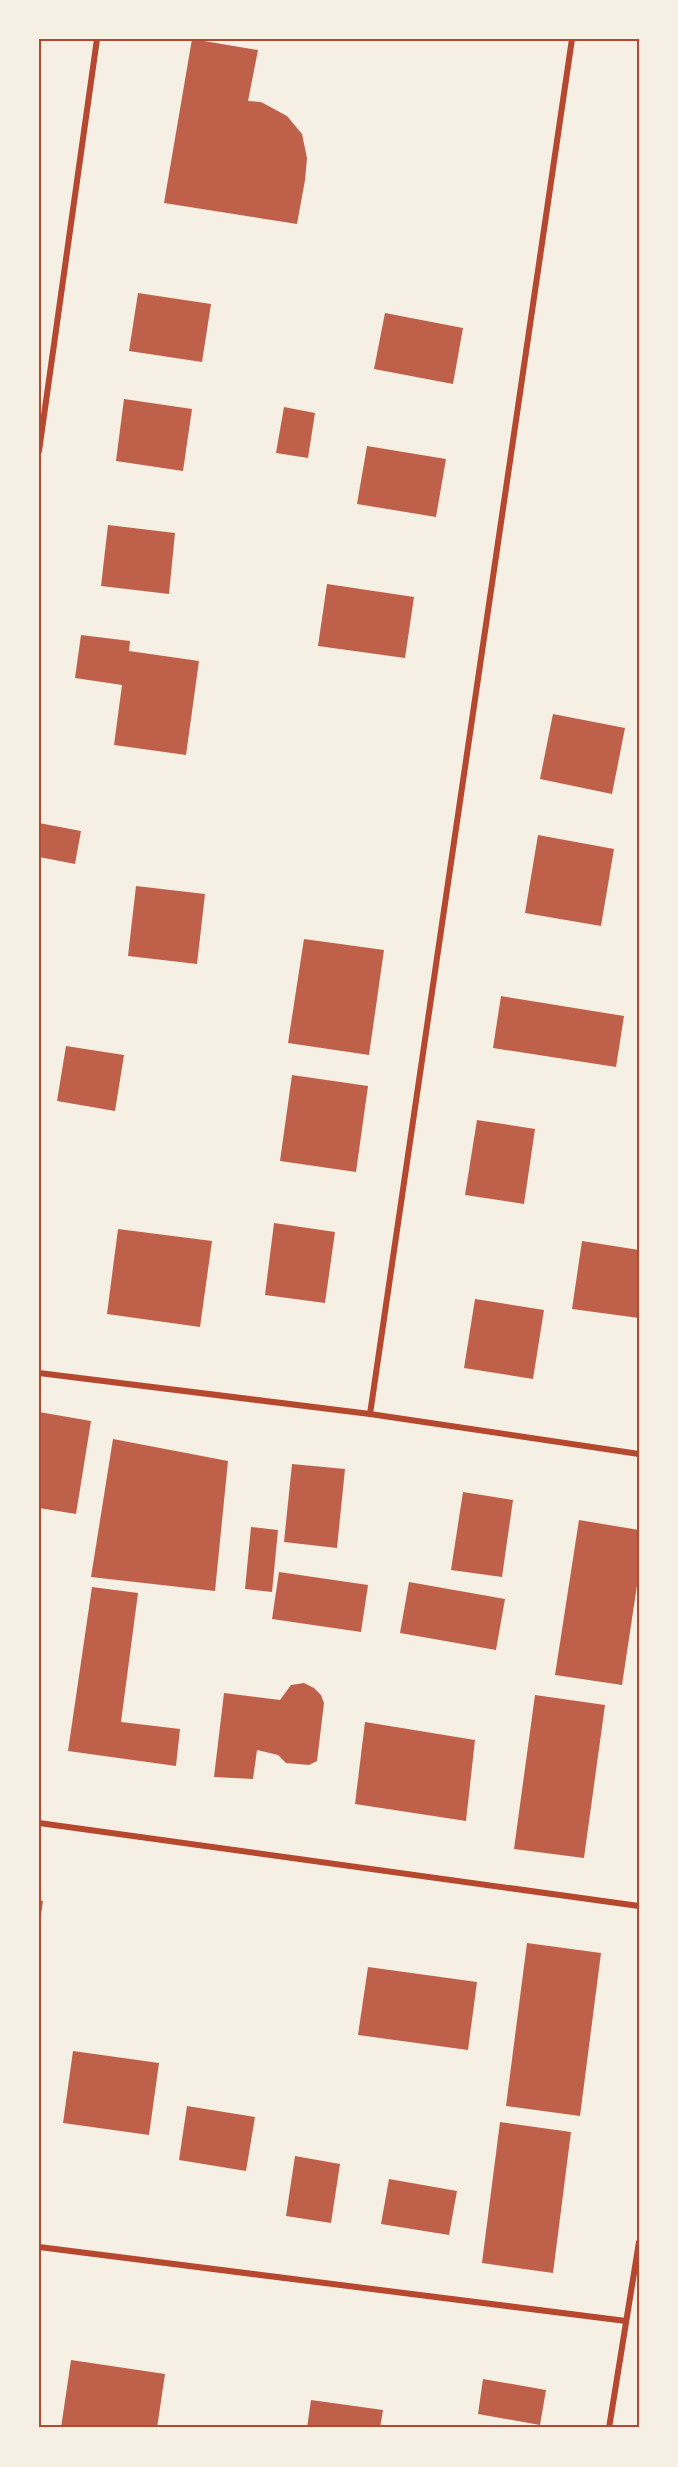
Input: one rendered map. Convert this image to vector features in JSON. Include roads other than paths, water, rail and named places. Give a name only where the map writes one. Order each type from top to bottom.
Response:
[{"type":"street","points":[[39,451],[96,39]]},
{"type":"street","points":[[370,1414],[572,39]]},
{"type":"street","points":[[39,1373],[370,1414],[639,1454]]},
{"type":"street","points":[[39,1823],[639,1906]]},
{"type":"street","points":[[609,2428],[639,2242]]},
{"type":"street","points":[[39,2247],[626,2321]]}]
